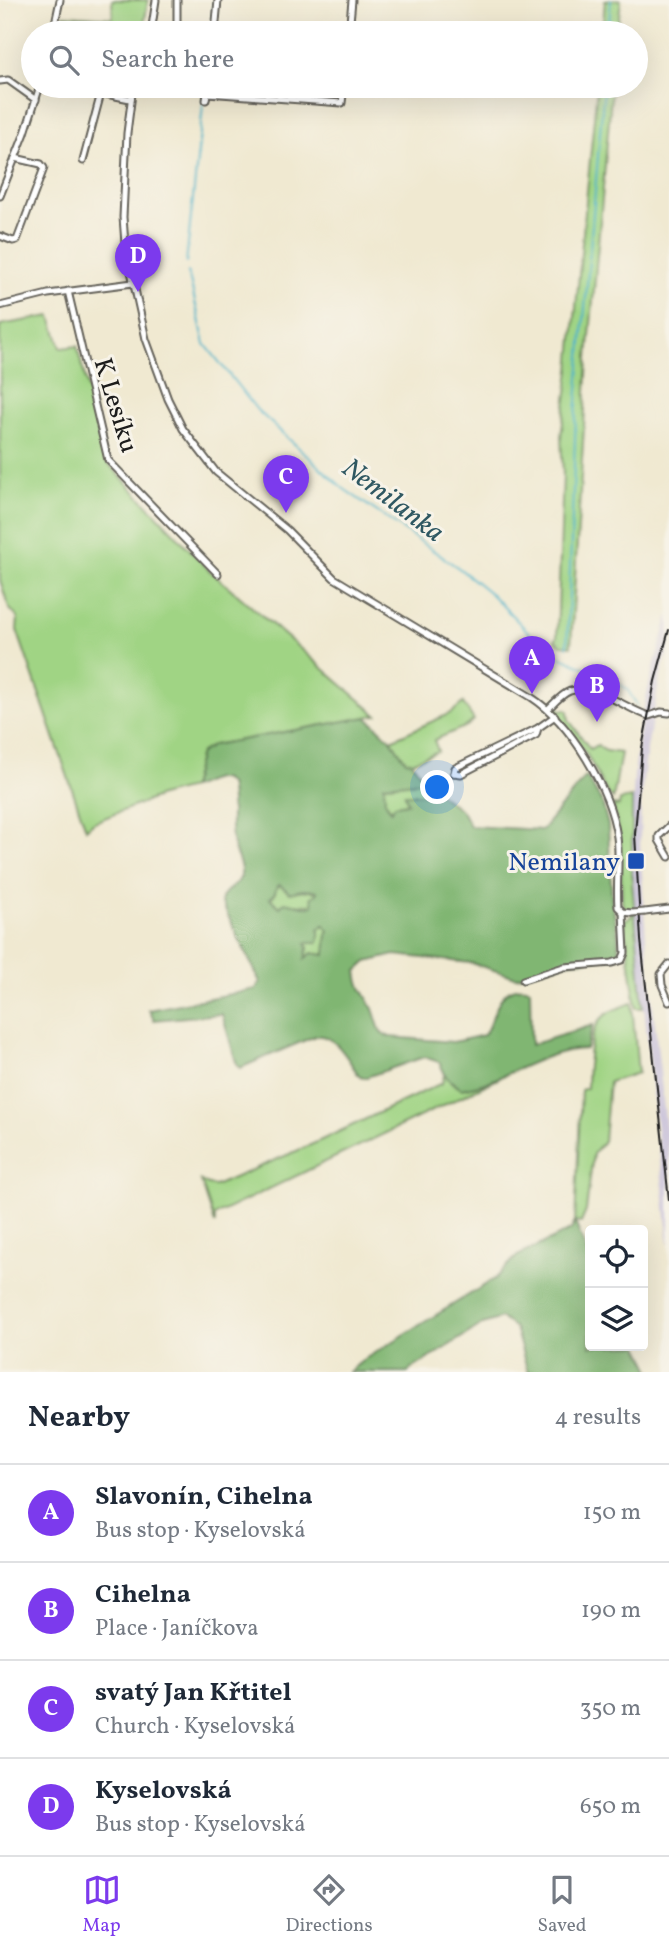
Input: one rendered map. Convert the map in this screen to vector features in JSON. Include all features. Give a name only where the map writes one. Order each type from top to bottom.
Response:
[{"type":"street","points":[[153,21],[156,0]]},
{"type":"street","points":[[177,0],[177,21]]},
{"type":"street","points":[[216,21],[218,0]]},
{"type":"street","points":[[350,21],[352,0]]},
{"type":"street","points":[[54,21],[57,1]]},
{"type":"street","points":[[0,81],[8,80],[21,89]]},
{"type":"street","points":[[0,196],[36,100],[33,98]]},
{"type":"street","points":[[83,161],[100,98]]},
{"type":"street","points":[[125,98],[130,99],[123,219],[133,283],[146,339],[172,408],[190,440],[216,471],[283,527],[334,578],[548,709],[590,765],[612,814],[618,845],[619,910],[632,913],[669,909]]},
{"type":"street","points":[[229,98],[342,103],[343,98]]},
{"type":"street","points":[[0,236],[17,240],[44,169],[41,164],[15,158]]},
{"type":"street","points":[[0,306],[41,295],[133,283]]},
{"type":"street","name":"K Lesíku","points":[[68,291],[108,460],[218,574]]},
{"type":"street","points":[[548,709],[566,693],[579,690],[608,696],[649,716],[661,712],[669,713]]},
{"type":"street","points":[[538,728],[536,735],[461,774],[454,773],[455,768],[538,728],[555,716]]},
{"type":"street","points":[[669,827],[661,832],[659,840],[669,857]]},
{"type":"street","points":[[523,980],[564,967],[622,960],[625,953],[623,912]]},
{"type":"street","points":[[669,964],[661,973],[662,985],[669,1002]]},
{"type":"shaded area","points":[[669,615],[669,647],[659,682],[647,749],[641,798],[640,841],[646,939],[669,1155],[669,1246],[637,940],[631,842],[634,774],[641,721]]},
{"type":"green space","points":[[112,0],[148,0],[145,21],[72,21],[64,15],[113,18]]},
{"type":"green space","points":[[605,0],[621,0],[618,21],[603,21]]},
{"type":"green space","points":[[596,98],[611,98],[588,358],[571,646],[561,645],[555,640],[563,475],[561,436],[570,370]]},
{"type":"green space","points":[[51,316],[61,348],[77,346],[106,461],[209,570],[377,715],[213,745],[200,753],[191,788],[160,796],[94,822],[86,829],[17,630],[18,618],[9,608],[0,580],[0,325]]},
{"type":"green space","points":[[463,703],[474,720],[467,726],[434,740],[438,751],[412,762],[406,761],[391,740],[451,713]]},
{"type":"green space","points":[[557,705],[561,711],[568,711],[569,720],[590,749],[597,745],[605,751],[621,753],[613,799],[607,793],[587,755],[555,711],[554,707]]},
{"type":"green space","points":[[367,717],[391,740],[406,761],[412,762],[427,784],[462,811],[470,826],[542,830],[586,776],[602,802],[608,825],[612,902],[619,957],[569,962],[516,977],[471,963],[395,955],[367,962],[357,971],[359,983],[373,1009],[381,1033],[390,1037],[453,1042],[484,1035],[505,994],[511,989],[519,988],[530,989],[531,1045],[593,1025],[586,1049],[538,1060],[493,1080],[461,1089],[447,1078],[439,1062],[424,1057],[364,1078],[360,1077],[336,1044],[323,1036],[315,1036],[240,1068],[222,1014],[154,1020],[149,1010],[256,989],[260,982],[221,901],[241,876],[232,837],[229,784],[216,779],[191,788],[200,753],[213,745]],"holes":[[[423,783],[430,794],[405,794],[408,803],[395,805],[391,811],[385,801],[384,785]],[[280,885],[290,893],[302,890],[317,891],[317,894],[311,897],[313,905],[308,907],[285,902],[280,907],[270,898]],[[324,925],[329,931],[325,955],[312,953],[305,959],[308,948],[306,943],[317,943],[319,929]]]},
{"type":"green space","points":[[423,783],[430,794],[405,794],[408,803],[396,805],[392,811],[385,801],[384,785]]},
{"type":"green space","points":[[632,798],[632,882],[643,1008],[636,1008],[624,920],[632,916],[631,909],[625,909],[622,903],[620,840],[613,805],[619,806],[620,800]]},
{"type":"green space","points":[[280,885],[290,893],[302,890],[317,892],[314,905],[283,904],[280,907],[270,898]]},
{"type":"green space","points":[[324,925],[329,931],[325,955],[312,953],[305,959],[308,948],[306,943],[317,943],[319,929]]},
{"type":"green space","points":[[632,1003],[638,1073],[609,1082],[604,1141],[593,1154],[586,1211],[581,1223],[575,1222],[581,1090],[587,1088],[588,1062],[594,1031],[605,1015]]},
{"type":"green space","points":[[445,1071],[454,1085],[460,1087],[475,1087],[498,1079],[221,1212],[215,1216],[215,1224],[201,1181],[215,1186],[315,1143],[442,1083]]},
{"type":"green space","points":[[575,1222],[585,1248],[585,1351],[642,1351],[652,1372],[528,1372],[515,1328],[501,1318],[483,1324],[407,1372],[349,1372],[363,1360],[496,1278],[517,1256],[571,1230]]},
{"type":"waterway","name":"Nemilanka","points":[[212,21],[214,0]]},
{"type":"waterway","points":[[609,21],[611,0]]},
{"type":"waterway","name":"Nemilanka","points":[[186,263],[204,98]]},
{"type":"waterway","points":[[567,647],[576,413],[603,98]]},
{"type":"waterway","name":"Nemilanka","points":[[188,272],[205,344],[257,410],[344,489],[460,569],[491,594],[546,650],[615,681],[627,689],[637,705]]},
{"type":"waterway","name":"Nemilanka","points":[[657,718],[669,720]]},
{"type":"railway","points":[[669,630],[655,681],[642,748],[635,834],[641,940],[669,1200]]},
{"type":"place","name":"Kyselovská","points":[[138,292]]},
{"type":"place","name":"svatý Jan Křtitel","points":[[286,513]]},
{"type":"place","name":"Slavonín, Cihelna","points":[[532,694]]},
{"type":"place","name":"Cihelna","points":[[597,722]]},
{"type":"place","name":"Nemilany","points":[[636,861]]}]
